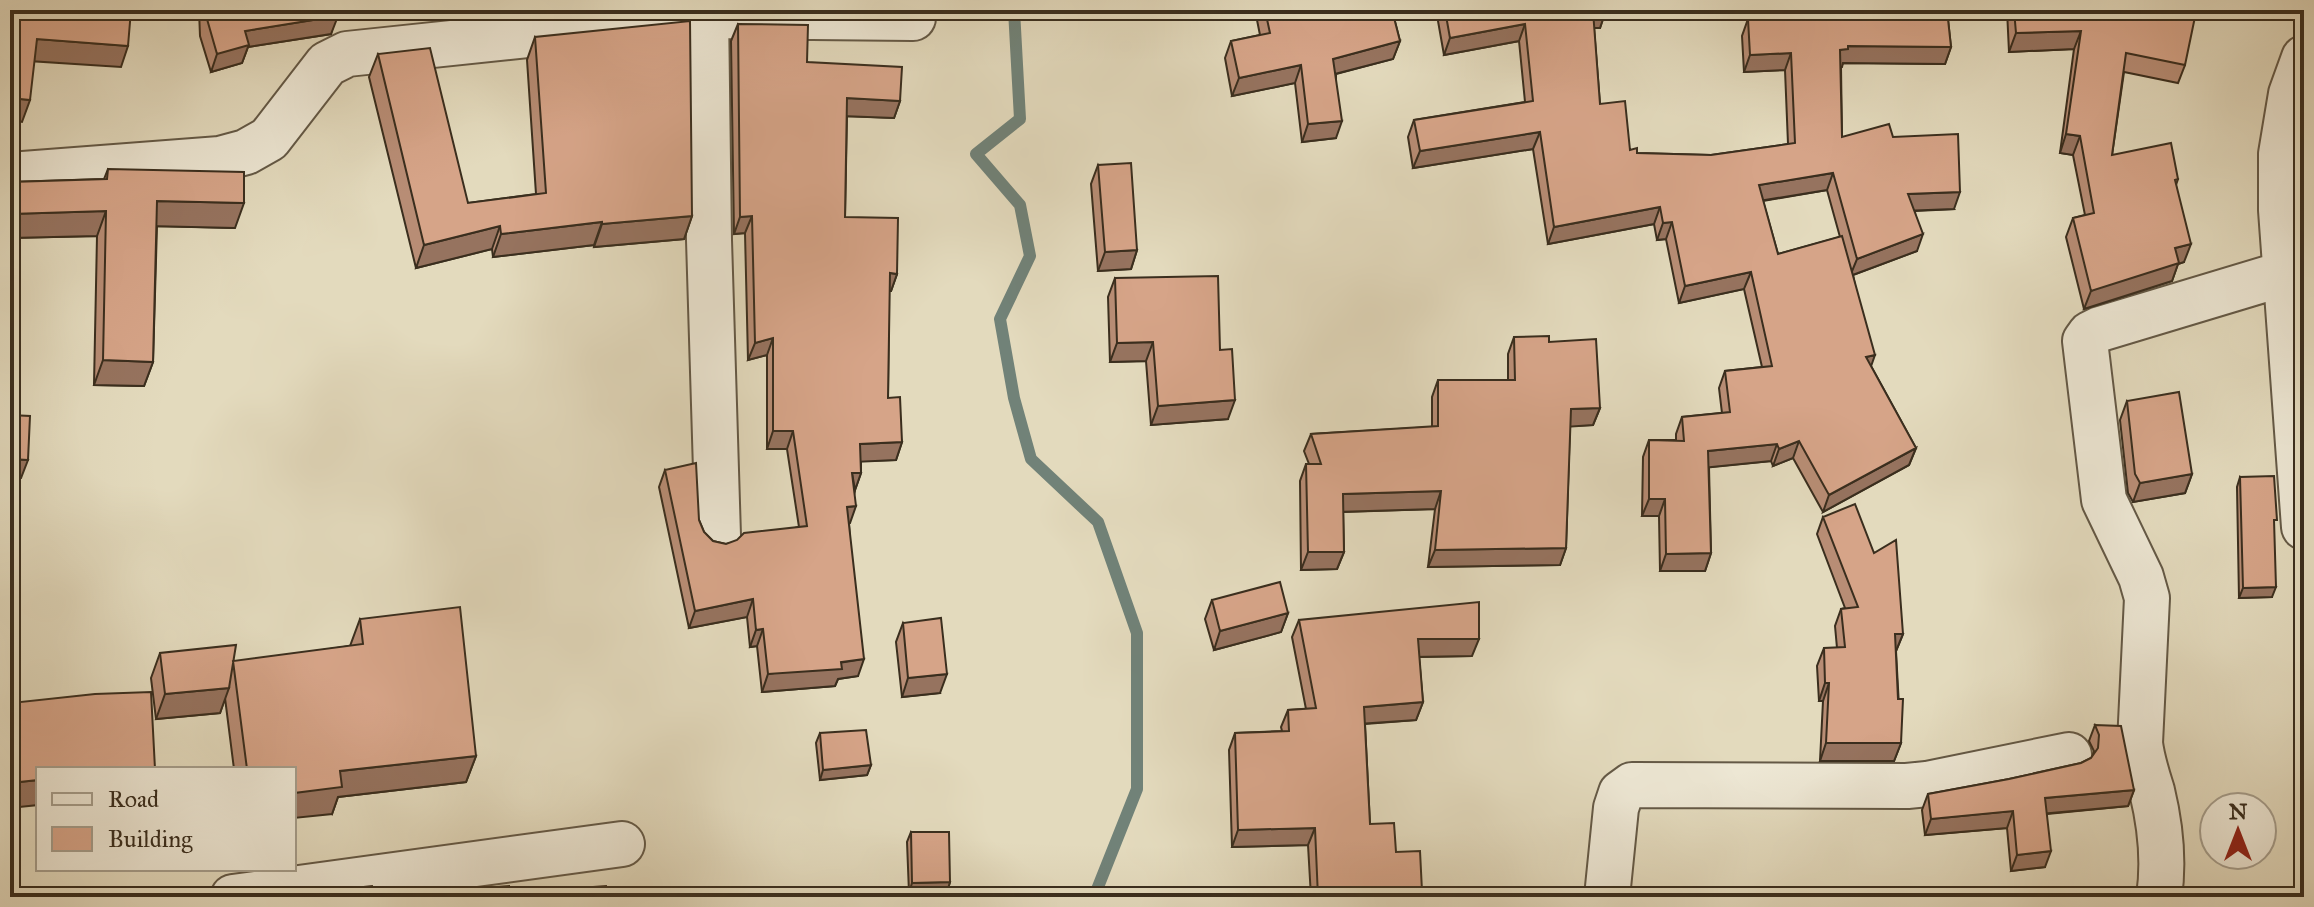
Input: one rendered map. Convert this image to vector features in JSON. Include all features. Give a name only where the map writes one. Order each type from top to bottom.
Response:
[{"type":"street","points":[[10,175],[220,159],[246,152],[269,139],[327,64],[347,54],[706,13],[913,18]]},
{"type":"street","points":[[706,13],[718,536]]},
{"type":"street","points":[[2304,58],[2291,94],[2281,154],[2281,210],[2304,527]]},
{"type":"street","points":[[2159,897],[2161,851],[2140,743],[2147,598],[2141,577],[2104,500],[2085,341],[2100,329],[2286,273]]},
{"type":"street","points":[[1607,897],[1616,808],[1621,793],[1632,785],[1907,786],[2069,755]]},
{"type":"street","points":[[233,897],[622,844]]},
{"type":"building","points":[[10,10],[131,10],[128,46],[37,39],[30,100],[10,98]]},
{"type":"building","points":[[206,10],[337,10],[338,16],[245,31],[249,45],[217,54]]},
{"type":"building","points":[[1265,10],[1392,10],[1400,41],[1333,59],[1342,121],[1308,124],[1301,65],[1239,78],[1231,41],[1270,33]]},
{"type":"building","points":[[1445,10],[1606,10],[1593,11],[1600,104],[1625,101],[1630,150],[1637,148],[1637,153],[1711,155],[1795,143],[1791,53],[1750,55],[1748,19],[1881,10],[1947,10],[1951,47],[1848,46],[1848,49],[1840,50],[1842,137],[1889,124],[1893,137],[1958,134],[1960,192],[1908,194],[1923,234],[1857,259],[1833,173],[1759,185],[1778,254],[1842,236],[1875,355],[1866,357],[1916,448],[1829,495],[1799,441],[1779,449],[1777,444],[1708,451],[1711,553],[1666,554],[1665,499],[1649,499],[1649,440],[1684,441],[1682,417],[1730,412],[1725,371],[1772,366],[1751,272],[1685,286],[1672,222],[1663,223],[1660,207],[1554,227],[1540,132],[1420,151],[1414,120],[1533,101],[1525,24],[1450,38]]},
{"type":"building","points":[[2014,10],[2196,12],[2185,65],[2126,53],[2112,155],[2171,143],[2178,179],[2175,180],[2191,244],[2175,248],[2179,263],[2091,291],[2073,218],[2094,213],[2080,136],[2066,134],[2081,31],[2016,33]]},
{"type":"building","points":[[690,21],[692,216],[602,222],[501,234],[500,226],[424,245],[378,54],[430,48],[468,203],[546,193],[535,37]]},
{"type":"building","points":[[738,24],[808,25],[807,62],[902,67],[900,101],[847,98],[845,217],[898,218],[897,274],[890,273],[888,398],[900,397],[902,442],[860,444],[861,473],[852,473],[856,506],[847,507],[864,659],[841,662],[842,669],[768,674],[763,629],[756,630],[753,599],[695,611],[665,470],[696,463],[699,520],[704,532],[713,541],[726,544],[744,533],[807,526],[793,431],[773,431],[773,338],[755,343],[752,216],[740,217]]},
{"type":"building","points":[[1131,163],[1137,250],[1105,252],[1098,165]]},
{"type":"building","points":[[108,169],[244,172],[244,203],[157,201],[153,362],[103,360],[106,211],[10,214],[10,182],[107,179]]},
{"type":"building","points":[[1218,276],[1220,350],[1232,349],[1235,400],[1158,406],[1153,342],[1117,343],[1115,278]]},
{"type":"building","points":[[1549,336],[1549,342],[1596,339],[1600,408],[1571,409],[1566,548],[1435,550],[1441,491],[1343,494],[1344,552],[1308,552],[1306,464],[1321,464],[1311,434],[1438,426],[1438,380],[1515,380],[1514,337]]},
{"type":"building","points":[[2179,392],[2192,474],[2140,483],[2135,474],[2127,401]]},
{"type":"building","points":[[10,415],[30,416],[28,460],[10,459]]},
{"type":"building","points":[[2274,476],[2276,587],[2243,588],[2240,477]]},
{"type":"building","points":[[1855,504],[1874,553],[1896,540],[1903,634],[1895,634],[1898,699],[1903,699],[1901,743],[1826,743],[1829,683],[1825,683],[1824,648],[1845,647],[1841,609],[1858,607],[1823,517]]},
{"type":"building","points":[[1280,582],[1288,613],[1220,631],[1212,600]]},
{"type":"building","points":[[1479,602],[1479,639],[1418,639],[1423,702],[1364,707],[1370,824],[1394,823],[1396,852],[1420,851],[1422,891],[1399,891],[1400,897],[1318,897],[1315,828],[1238,830],[1235,733],[1289,731],[1288,710],[1316,708],[1299,620]]},
{"type":"building","points":[[460,607],[476,756],[340,771],[342,787],[296,793],[296,767],[247,767],[233,661],[363,644],[360,619]]},
{"type":"building","points":[[941,618],[947,674],[908,678],[903,623]]},
{"type":"building","points":[[236,645],[229,688],[165,694],[160,653]]},
{"type":"building","points":[[10,679],[12,703],[95,694],[151,692],[155,767],[36,767],[36,780],[10,783]]},
{"type":"building","points":[[2095,725],[2121,726],[2134,790],[2045,798],[2051,851],[2017,855],[2013,811],[1931,819],[1928,794],[2009,779],[2091,758],[2098,748],[2099,735]]},
{"type":"building","points":[[866,730],[871,765],[823,770],[820,733]]},
{"type":"building","points":[[911,832],[949,832],[950,882],[912,883]]},
{"type":"building","points":[[372,886],[374,896],[509,886],[509,893],[606,886],[607,897],[269,897]]},
{"type":"waterway","points":[[1014,10],[1020,119],[976,154],[1020,205],[1030,256],[1000,319],[1014,398],[1031,459],[1098,522],[1137,633],[1137,789],[1094,897]]}]
